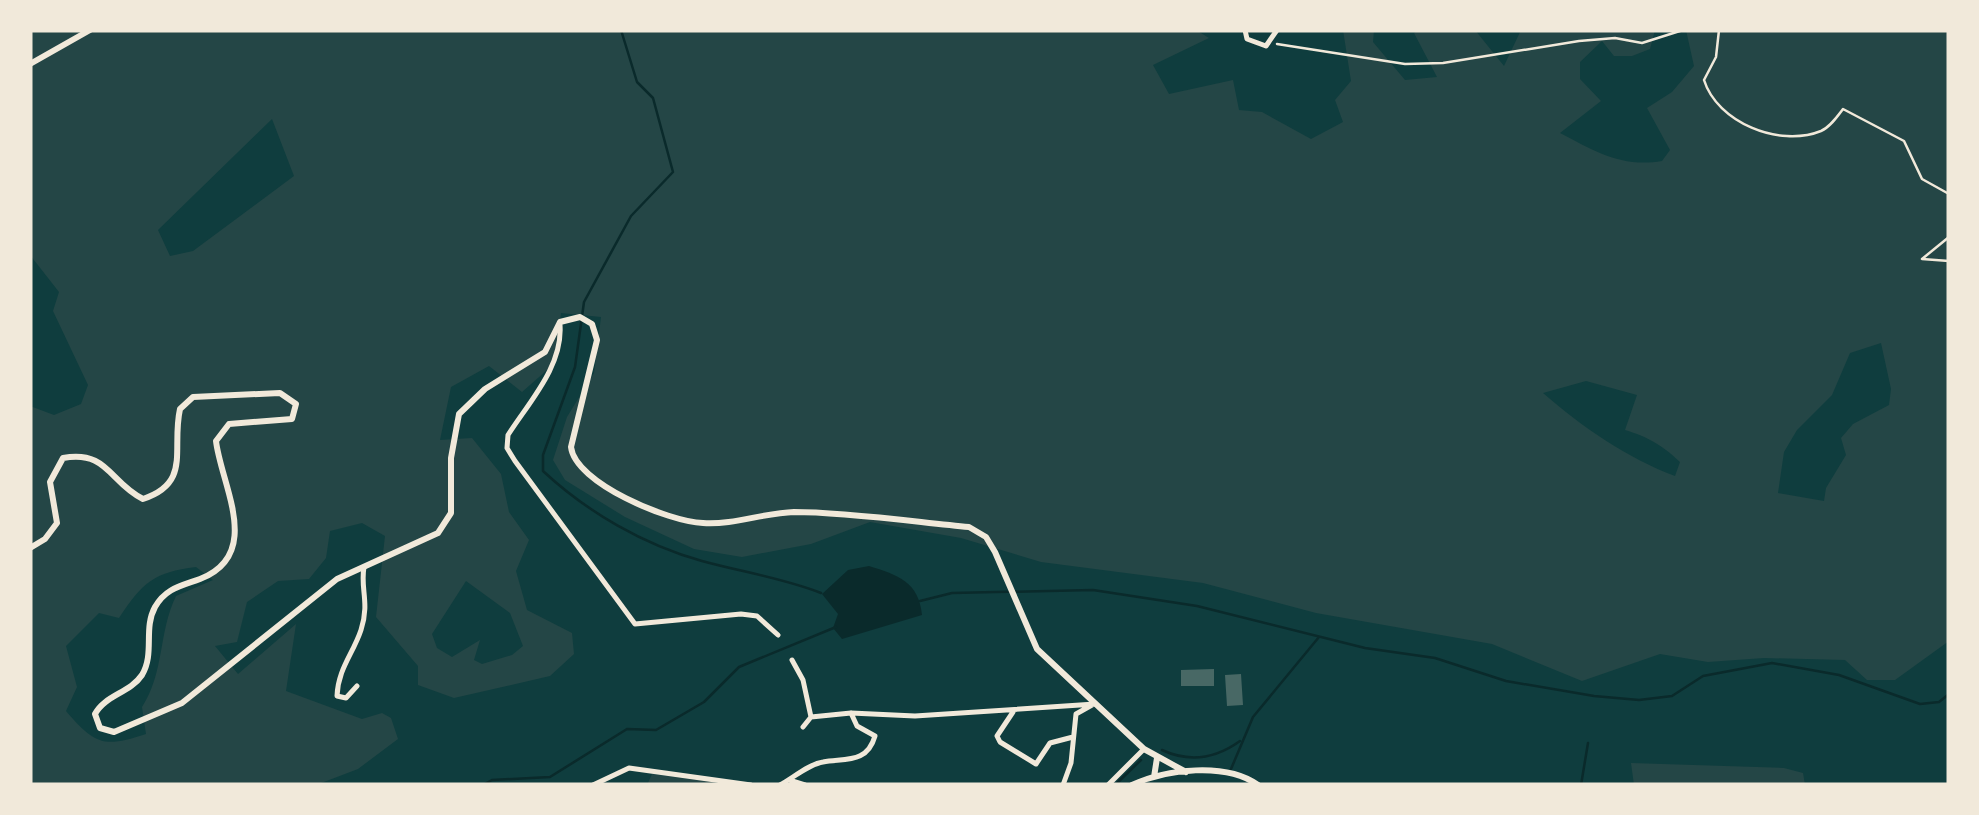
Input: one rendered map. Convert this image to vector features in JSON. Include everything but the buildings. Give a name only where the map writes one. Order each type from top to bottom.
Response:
[{"type":"main road","points":[[30,64],[90,30]]},
{"type":"main road","points":[[30,548],[45,540],[56,523],[50,482],[63,458],[84,454],[100,461],[128,492],[144,498],[169,487],[174,477],[180,409],[193,397],[280,393],[296,404],[292,419],[229,424],[216,441],[219,468],[236,512],[231,548],[217,570],[178,584],[156,606],[148,626],[150,650],[141,676],[102,703],[95,714],[100,728],[114,732],[182,703],[337,579],[438,533],[451,513],[451,458],[459,414],[485,389],[545,352],[560,322],[572,317],[592,324],[598,340],[571,447],[574,461],[587,476],[676,519],[701,524],[792,512],[969,528],[986,538],[1028,634],[1045,658],[1144,749],[1186,772]]},
{"type":"main road","points":[[1154,778],[1157,758]]},
{"type":"main road","points":[[1132,785],[1186,772],[1225,772],[1258,785]]},
{"type":"street","points":[[1244,30],[1247,39],[1266,46],[1277,30]]},
{"type":"street","points":[[560,322],[562,344],[554,363],[508,435],[507,448],[515,461],[635,624],[741,614],[770,623],[778,635]]},
{"type":"street","points":[[357,686],[346,698],[337,696],[338,680],[360,630],[368,598],[364,567],[377,558]]},
{"type":"street","points":[[792,660],[803,680],[811,717]]},
{"type":"street","points":[[803,727],[811,717],[851,713],[915,716],[1095,704]]},
{"type":"street","points":[[1062,785],[1071,764],[1076,714],[1095,704]]},
{"type":"street","points":[[1013,711],[998,736],[1000,742],[1036,764],[1050,743],[1073,737]]},
{"type":"street","points":[[780,785],[821,762],[856,760],[867,750],[874,736],[858,726],[851,713]]},
{"type":"street","points":[[1108,785],[1144,749]]},
{"type":"street","points":[[593,785],[629,768],[751,785]]},
{"type":"street","points":[[789,780],[804,785]]},
{"type":"path","points":[[1266,46],[1290,42],[1406,64],[1442,63],[1579,41],[1615,38],[1642,43],[1682,30]]},
{"type":"path","points":[[1718,30],[1716,58],[1704,80],[1708,93],[1738,123],[1807,134],[1825,130],[1844,109],[1904,141],[1922,180],[1949,194]]},
{"type":"path","points":[[1949,236],[1922,258],[1949,261]]},
{"type":"shaded area","points":[[30,30],[1196,30],[1209,38],[1153,65],[1169,94],[1233,80],[1239,110],[1262,112],[1311,139],[1343,122],[1335,100],[1351,81],[1343,30],[1374,30],[1373,42],[1405,80],[1437,77],[1414,33],[1418,30],[1475,30],[1504,66],[1521,30],[1655,30],[1650,49],[1632,56],[1614,56],[1602,41],[1580,62],[1580,79],[1601,101],[1560,133],[1609,156],[1648,163],[1662,161],[1670,150],[1647,108],[1672,92],[1694,66],[1686,30],[1949,30],[1949,641],[1895,680],[1867,680],[1845,660],[1764,658],[1708,662],[1660,654],[1582,681],[1492,644],[1316,613],[1203,583],[1041,562],[961,538],[870,522],[811,544],[742,557],[694,549],[625,517],[565,480],[553,460],[567,417],[594,373],[601,317],[561,313],[555,363],[522,392],[489,366],[451,387],[440,440],[472,438],[501,474],[509,512],[529,540],[516,571],[527,610],[572,633],[574,654],[550,676],[454,698],[418,685],[418,666],[376,617],[385,536],[362,523],[330,531],[326,558],[309,579],[278,581],[247,602],[237,642],[215,646],[238,674],[296,624],[286,691],[362,719],[382,713],[391,718],[398,739],[358,769],[316,785],[30,785],[30,406],[54,415],[81,404],[88,385],[53,311],[59,292],[30,255]],"holes":[[[272,119],[294,176],[193,251],[170,256],[158,230]],[[1881,343],[1891,389],[1889,405],[1853,424],[1841,438],[1846,455],[1826,488],[1824,501],[1778,493],[1784,452],[1797,430],[1832,395],[1850,353]],[[1586,381],[1637,395],[1625,430],[1654,442],[1680,462],[1675,476],[1606,441],[1543,393]],[[196,567],[213,580],[176,596],[154,680],[142,707],[146,734],[110,742],[93,737],[66,711],[77,687],[66,646],[99,613],[119,618],[142,588],[169,572]],[[466,581],[510,613],[523,646],[512,655],[482,664],[474,660],[480,640],[452,657],[437,648],[432,634]]]},
{"type":"shaded area","points":[[869,566],[912,587],[922,615],[842,639],[833,628],[838,614],[822,594],[848,570]]},
{"type":"shaded area","points":[[1631,763],[1784,768],[1803,773],[1805,785],[1634,785]]},
{"type":"shaded area","points":[[652,774],[714,782],[716,785],[647,785]]},
{"type":"waterway","points":[[621,30],[637,82],[653,98],[673,172],[631,216],[584,302],[575,367],[543,455],[543,471],[597,513],[659,546],[821,593]]},
{"type":"waterway","points":[[920,601],[952,593],[1093,590],[1197,606],[1365,648],[1435,658],[1506,681],[1594,696],[1639,700],[1672,696],[1703,676],[1772,663],[1839,675],[1920,704],[1939,702],[1949,694]]},
{"type":"waterway","points":[[483,785],[492,780],[550,777],[627,729],[656,730],[704,702],[739,667],[836,627]]},
{"type":"waterway","points":[[1231,769],[1253,717],[1319,637]]},
{"type":"waterway","points":[[1162,750],[1182,757],[1202,757],[1240,741]]},
{"type":"waterway","points":[[1581,785],[1588,743]]},
{"type":"waterway","points":[[1115,785],[1141,760]]}]
